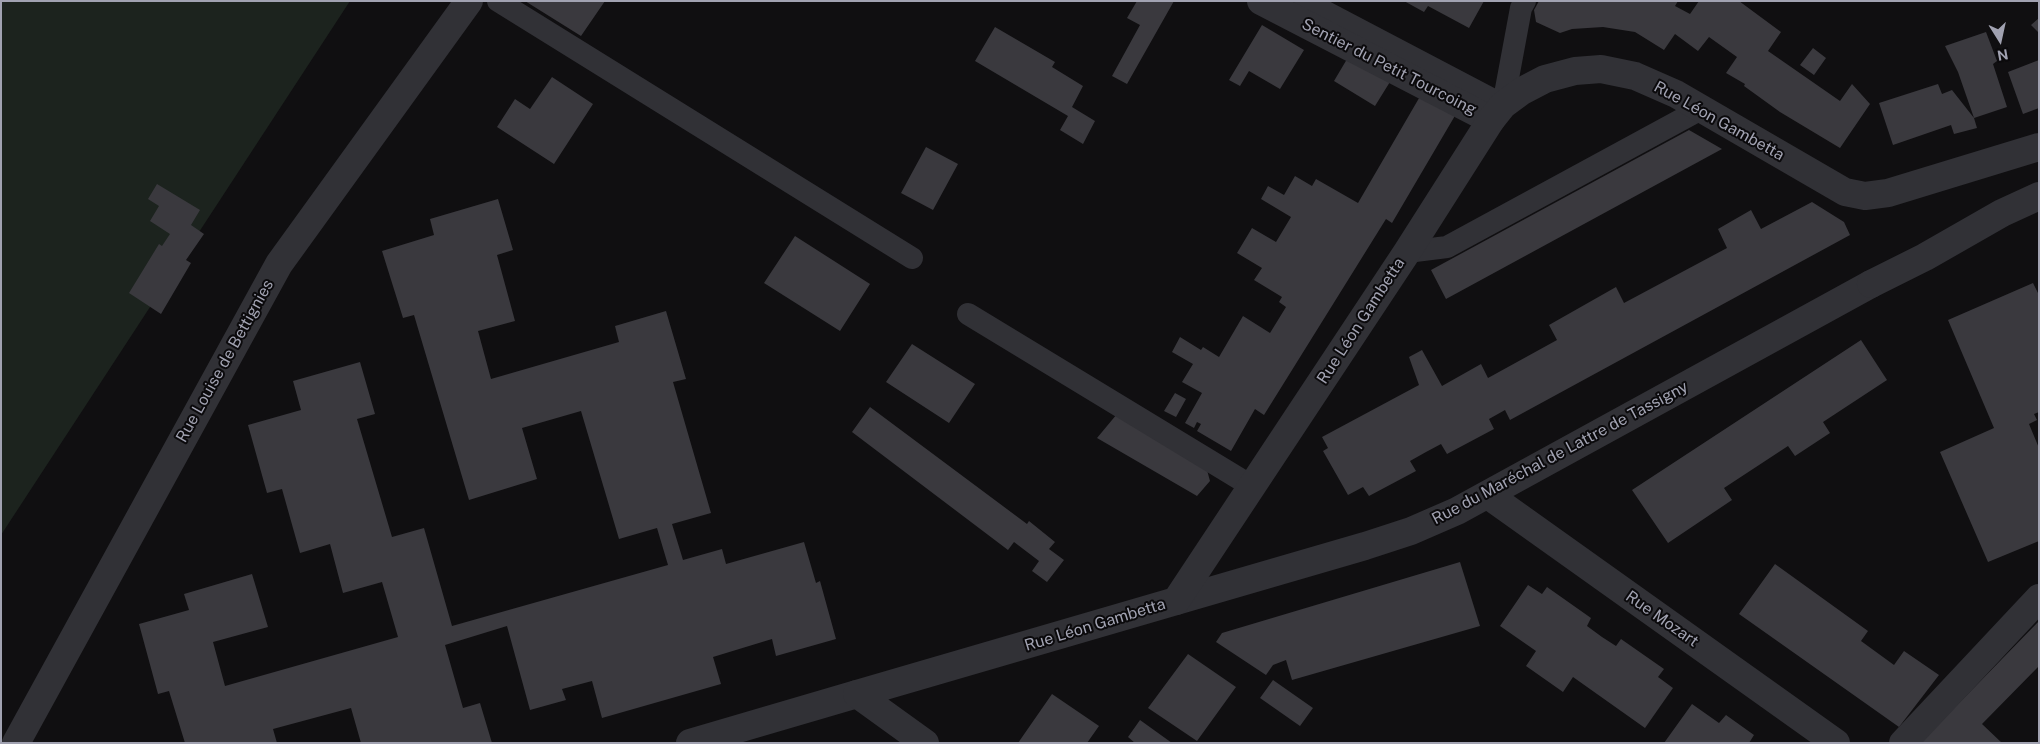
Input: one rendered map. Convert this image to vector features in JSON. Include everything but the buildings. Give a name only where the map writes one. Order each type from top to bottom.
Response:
[{"type":"street","name":"Rue Louise de Bettignies","points":[[16,743],[279,264],[469,1]]},
{"type":"street","name":"Sentier du Petit Tourcoing","points":[[1261,1],[1497,113]]},
{"type":"street","name":"Rue Léon Gambetta","points":[[690,743],[1176,601],[1253,487],[1497,113],[1522,91],[1545,79],[1574,71],[1601,69],[1635,76],[1676,94],[1846,192],[1866,196],[1913,186],[2039,147]]},
{"type":"street","name":"Rue du Maréchal de Lattre de Tassigny","points":[[1176,601],[1411,531],[1488,495],[1871,284],[1925,257],[2002,212],[2039,196]]},
{"type":"street","name":"Rue Mozart","points":[[1488,495],[1836,743]]},
{"type":"street","points":[[1903,743],[2039,598]]},
{"type":"street","points":[[857,694],[925,743]]},
{"type":"lane","points":[[498,1],[912,258]]},
{"type":"lane","points":[[1305,1],[1497,113],[1521,8],[1525,1]]},
{"type":"lane","points":[[1407,252],[1447,247],[1701,109]]},
{"type":"lane","points":[[968,314],[1253,487]]},
{"type":"shaded area","points":[[1,1],[350,1],[1,535]]}]
